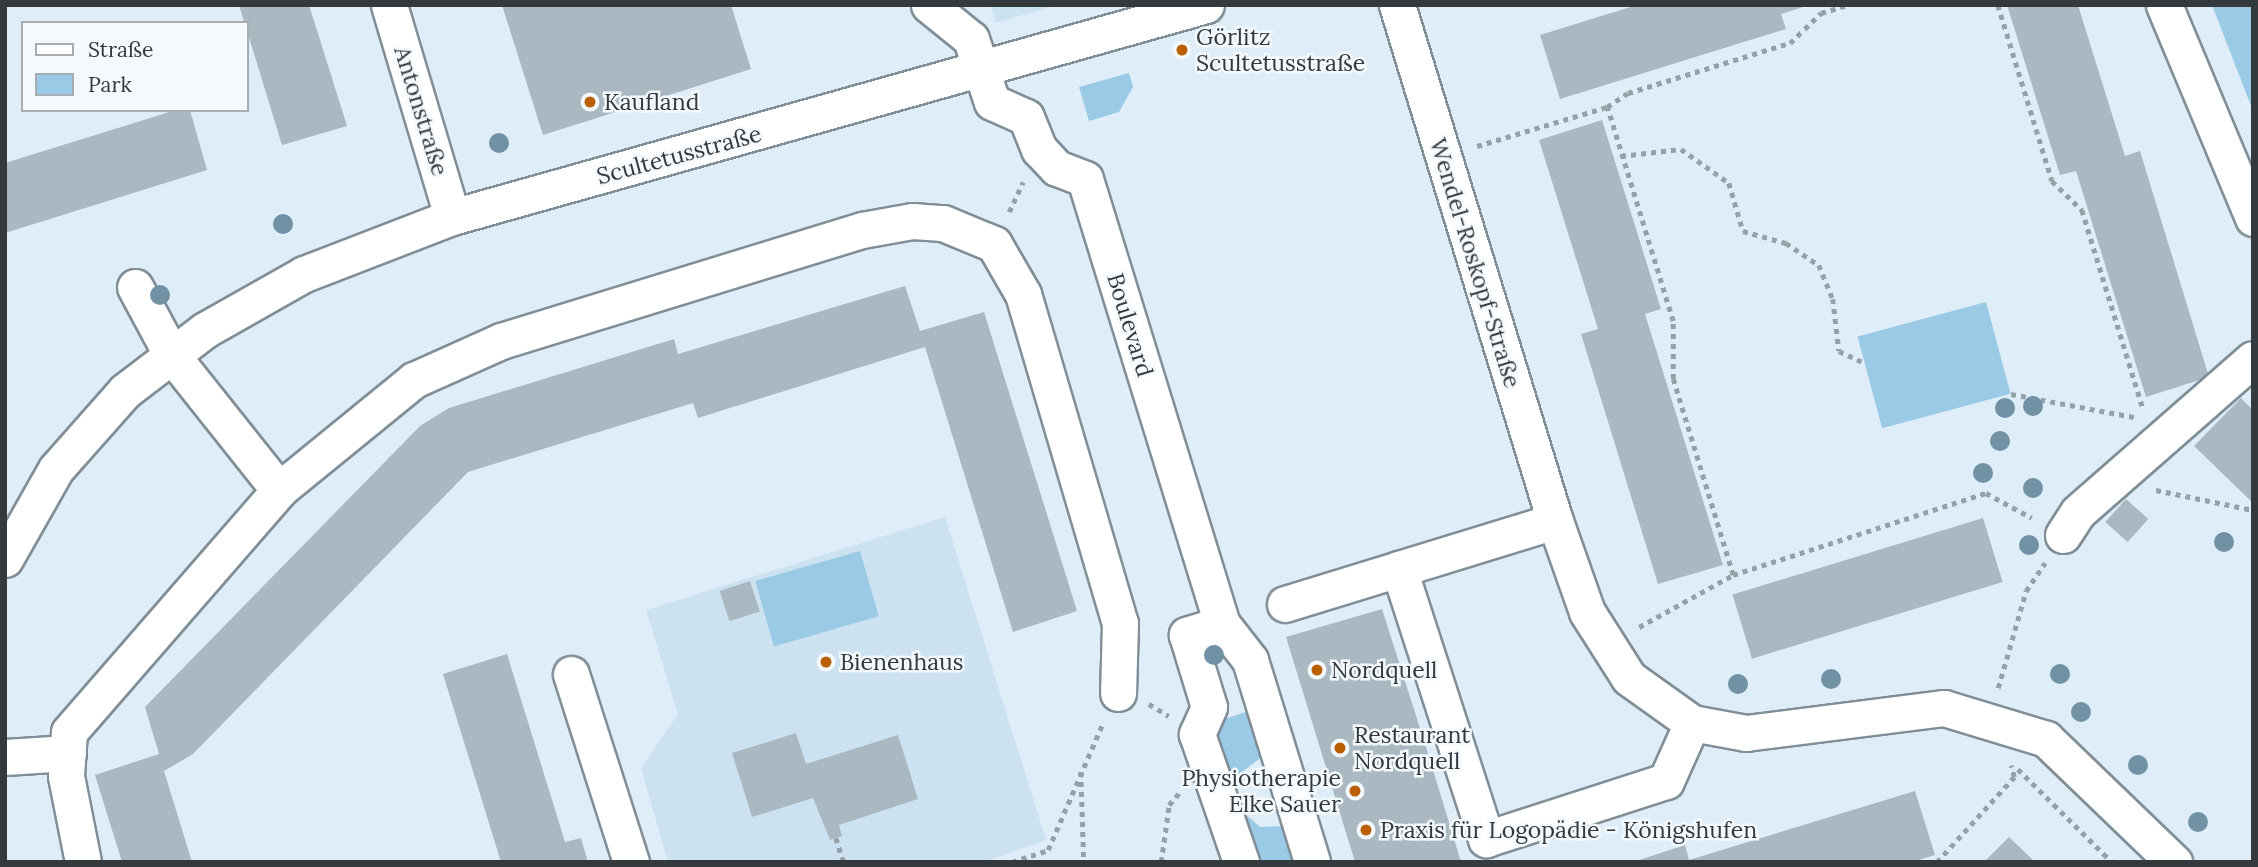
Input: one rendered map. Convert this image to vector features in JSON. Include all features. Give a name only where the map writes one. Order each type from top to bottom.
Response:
[{"type":"street","name":"Antonstraße","points":[[389,5],[452,217]]},
{"type":"street","name":"Boulevard","points":[[929,5],[971,39],[992,102],[1026,117],[1039,149],[1057,167],[1084,179],[1222,624],[1250,660],[1312,862]]},
{"type":"street","name":"Scultetusstraße","points":[[5,559],[56,469],[125,391],[171,354],[304,274],[452,217],[982,71],[1206,5]]},
{"type":"street","name":"Wendel-Roskopf-Straße","points":[[1397,5],[1555,521],[1587,612],[1629,678],[1692,723],[1746,733],[1944,708],[2046,739],[2174,862]]},
{"type":"street","points":[[2164,5],[2253,218]]},
{"type":"street","points":[[83,862],[68,753],[69,732],[97,693],[279,490],[414,380],[500,341],[862,230],[912,221],[943,223],[993,244],[1023,293],[1120,623],[1118,693]]},
{"type":"street","points":[[135,287],[171,354],[279,490]]},
{"type":"street","points":[[2063,535],[2110,483],[2253,359]]},
{"type":"street","points":[[1285,604],[1555,521]]},
{"type":"street","points":[[1399,569],[1486,839],[1666,781],[1692,723]]},
{"type":"street","points":[[1222,624],[1187,635],[1209,707],[1197,734],[1241,862]]},
{"type":"street","points":[[571,674],[631,862]]},
{"type":"street","points":[[5,757],[68,753]]},
{"type":"path","points":[[1443,157],[1607,107],[1628,93],[1790,43],[1821,13],[1847,5]]},
{"type":"path","points":[[1998,5],[2052,181],[2082,210],[2147,420],[2011,394]]},
{"type":"path","points":[[1607,107],[1673,321],[1673,379],[1733,575]]},
{"type":"path","points":[[1622,156],[1681,149],[1729,183],[1743,231],[1786,243],[1819,265],[1833,299],[1839,351],[1865,363]]},
{"type":"path","points":[[1007,216],[1021,187]]},
{"type":"path","points":[[2110,483],[2253,510]]},
{"type":"path","points":[[1608,644],[1733,575],[1986,493],[2063,535],[2026,591],[1984,737],[2006,750],[2014,777],[1937,862]]},
{"type":"path","points":[[1012,862],[1048,850],[1065,821],[1081,765],[1118,693],[1197,734]]},
{"type":"path","points":[[2011,762],[2112,862]]},
{"type":"path","points":[[1081,765],[1084,862]]},
{"type":"path","points":[[836,838],[844,862]]},
{"type":"shaded area","points":[[990,5],[1057,5],[996,23]]},
{"type":"shaded area","name":"Bienenhaus","points":[[945,517],[1046,840],[983,862],[668,862],[641,768],[678,714],[646,610]]},
{"type":"green space","points":[[2212,5],[2253,5],[2253,111]]},
{"type":"green space","points":[[1129,73],[1133,87],[1119,112],[1089,121],[1079,87]]},
{"type":"green space","points":[[1986,302],[2011,394],[1882,428],[1858,336]]},
{"type":"green space","points":[[860,551],[879,616],[774,646],[755,581]]},
{"type":"green space","points":[[1249,711],[1263,756],[1242,772],[1238,790],[1227,793],[1212,723]]},
{"type":"green space","points":[[1243,812],[1260,827],[1285,826],[1302,862],[1250,862],[1235,814]]},
{"type":"building","points":[[239,5],[309,5],[347,126],[282,145],[248,34],[248,21],[244,21]]},
{"type":"building","name":"Kaufland","points":[[502,5],[731,5],[751,69],[543,135]]},
{"type":"building","points":[[1637,5],[1806,6],[1781,14],[1786,29],[1560,99],[1540,35]]},
{"type":"building","points":[[2007,5],[2078,5],[2125,156],[2140,151],[2209,377],[2146,397],[2076,171],[2060,175]]},
{"type":"building","points":[[170,112],[191,112],[207,170],[5,233],[5,163]]},
{"type":"building","points":[[1602,120],[1661,309],[1645,314],[1723,565],[1658,584],[1581,334],[1598,329],[1539,140]]},
{"type":"building","points":[[905,286],[920,331],[984,312],[1077,611],[1013,632],[925,347],[698,418],[693,403],[468,472],[193,754],[164,771],[192,862],[122,862],[95,775],[159,754],[145,707],[420,426],[449,408],[674,339],[678,354]]},
{"type":"building","points":[[2241,398],[2253,410],[2253,503],[2194,446]]},
{"type":"building","points":[[2126,499],[2148,519],[2128,542],[2105,522]]},
{"type":"building","points":[[1983,518],[2003,582],[1752,659],[1732,595]]},
{"type":"building","points":[[750,581],[760,611],[729,621],[720,591]]},
{"type":"building","points":[[1382,609],[1461,862],[1355,862],[1286,637]]},
{"type":"building","points":[[507,654],[565,842],[581,838],[588,862],[501,862],[443,674]]},
{"type":"building","points":[[796,733],[806,764],[898,735],[918,799],[839,825],[842,836],[830,840],[813,798],[752,817],[732,753]]},
{"type":"building","points":[[1915,791],[1935,855],[1912,862],[1633,862],[1685,845],[1689,860]]},
{"type":"building","points":[[2009,837],[2035,862],[1984,862]]},
{"type":"place","name":"Görlitz Scultetusstraße","points":[[1182,50]]},
{"type":"place","name":"Kaufland","points":[[590,102]]},
{"type":"place","name":"Bienenhaus","points":[[826,662]]},
{"type":"place","name":"Nordquell","points":[[1317,670]]},
{"type":"place","name":"Restaurant Nordquell","points":[[1340,748]]},
{"type":"place","name":"Physiotherapie Elke Sauer","points":[[1355,791]]},
{"type":"place","name":"Praxis für Logopädie - Königshufen","points":[[1366,830]]}]
